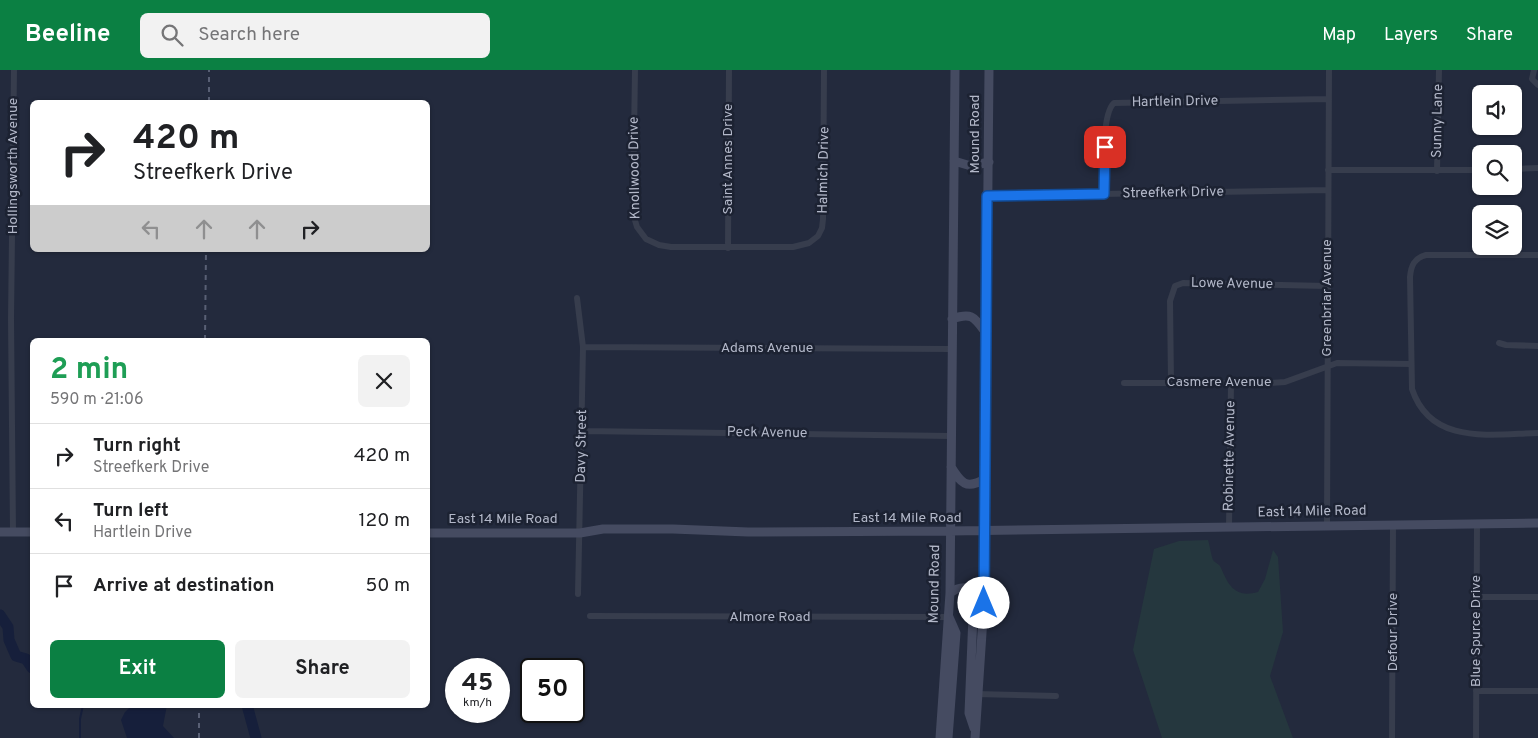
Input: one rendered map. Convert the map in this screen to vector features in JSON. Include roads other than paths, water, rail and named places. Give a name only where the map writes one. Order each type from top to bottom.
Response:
[{"type":"main road","name":"Mound Road","points":[[940,738],[950,594],[955,70]]},
{"type":"main road","name":"Mound Road","points":[[975,735],[974,694],[984,603],[989,70]]},
{"type":"main road","points":[[954,161],[971,166],[989,162]]},
{"type":"main road","points":[[952,319],[963,316],[972,317],[986,333]]},
{"type":"main road","points":[[951,467],[959,480],[968,484],[977,483],[985,479]]},
{"type":"main road","name":"East 14 Mile Road","points":[[430,533],[580,533],[603,529],[748,532],[984,531],[1538,523]]},
{"type":"main road","points":[[0,532],[30,532]]},
{"type":"main road","points":[[950,594],[957,588],[967,588],[974,591],[974,694]]},
{"type":"main road","points":[[948,738],[956,633],[949,617]]},
{"type":"street","name":"Hollingsworth Avenue","points":[[13,532],[11,319],[14,70]]},
{"type":"street","name":"Knollwood Drive","points":[[635,70],[633,202],[637,227],[646,239],[659,245],[728,248]]},
{"type":"street","name":"Saint Annes Drive","points":[[728,248],[729,70]]},
{"type":"street","name":"Halmich Drive","points":[[728,248],[802,246],[814,240],[822,228],[824,206],[824,70]]},
{"type":"street","name":"Greenbriar Avenue","points":[[1327,526],[1329,70]]},
{"type":"street","name":"Sunny Lane","points":[[1437,171],[1439,70]]},
{"type":"street","points":[[1534,70],[1532,79],[1538,85]]},
{"type":"street","name":"Hartlein Drive","points":[[1104,194],[1106,121],[1109,108],[1114,103],[1328,99]]},
{"type":"street","points":[[1522,169],[1538,168]]},
{"type":"street","points":[[1328,170],[1472,170]]},
{"type":"street","name":"Streefkerk Drive","points":[[987,196],[1328,190]]},
{"type":"street","points":[[1538,255],[1432,254],[1421,256],[1412,263],[1410,277],[1412,389],[1421,408],[1443,427],[1468,434],[1538,432]]},
{"type":"street","name":"Lowe Avenue","points":[[1171,382],[1170,301],[1175,286],[1183,283],[1327,286]]},
{"type":"street","name":"Davy Street","points":[[577,298],[584,347],[578,594]]},
{"type":"street","points":[[1499,343],[1538,346]]},
{"type":"street","name":"Adams Avenue","points":[[584,347],[951,349]]},
{"type":"street","name":"Casmere Avenue","points":[[1124,383],[1269,384],[1285,382],[1337,363],[1411,364]]},
{"type":"street","name":"Robinette Avenue","points":[[1229,527],[1231,384]]},
{"type":"street","name":"Peck Avenue","points":[[583,430],[951,436]]},
{"type":"street","name":"Blue Spurce Drive","points":[[1476,738],[1477,524]]},
{"type":"street","name":"Defour Drive","points":[[1392,738],[1393,525]]},
{"type":"street","points":[[1476,597],[1538,597]]},
{"type":"street","name":"Almore Road","points":[[590,616],[949,617]]},
{"type":"street","points":[[1476,691],[1538,691]]},
{"type":"street","points":[[974,694],[1056,696]]},
{"type":"water","points":[[129,708],[166,708],[163,726],[174,738],[127,738],[121,720]]},
{"type":"waterway","points":[[0,615],[8,627],[9,640],[16,656],[26,659],[30,665]]},
{"type":"waterway","points":[[80,738],[82,708]]},
{"type":"waterway","points":[[248,708],[256,738]]},
{"type":"railway","points":[[209,70],[209,100]]},
{"type":"railway","points":[[205,338],[206,252]]},
{"type":"railway","points":[[199,708],[199,738]]}]
